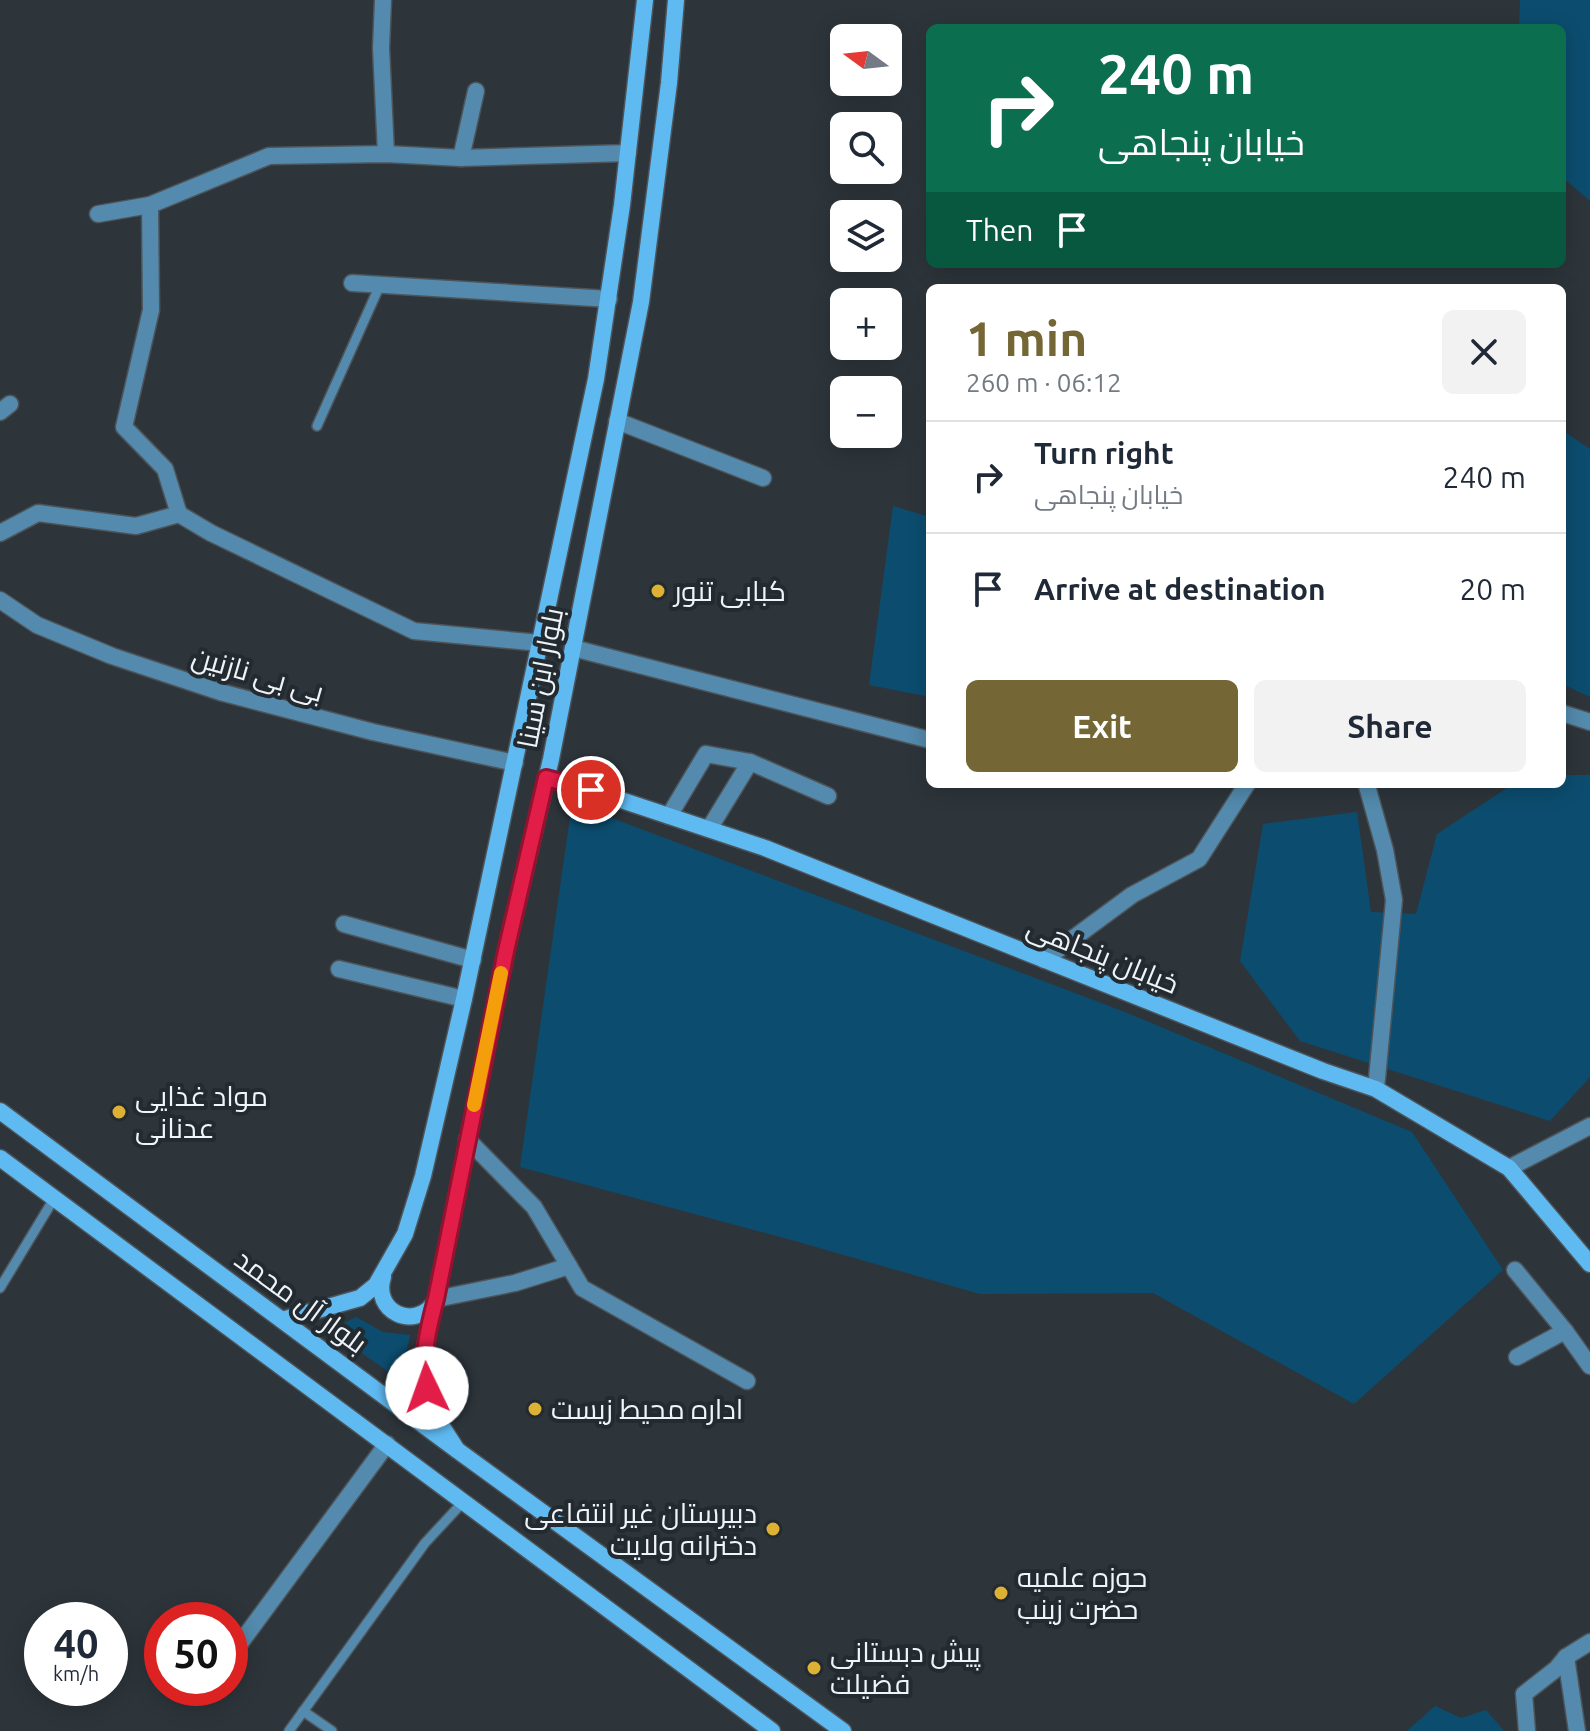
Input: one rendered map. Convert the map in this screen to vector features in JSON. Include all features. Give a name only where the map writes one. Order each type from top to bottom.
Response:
[{"type":"main road","name":"بلوار ابن سینا","points":[[282,1320],[360,1298],[383,1275],[405,1234],[423,1176],[473,960],[596,379],[628,153],[645,0]]},
{"type":"main road","name":"بلوار ابن سینا","points":[[457,1450],[430,1405],[423,1371],[425,1339],[436,1299],[506,951],[546,778],[641,302],[669,83],[676,0]]},
{"type":"main road","name":"خیابان پنجاهی","points":[[546,778],[765,848],[1323,1071],[1376,1089],[1509,1168],[1590,1264]]},
{"type":"main road","name":"بلوار آل محمد","points":[[0,1111],[843,1731]]},
{"type":"main road","points":[[0,1158],[772,1731]]},
{"type":"main road","points":[[383,1275],[382,1299],[399,1316],[421,1315],[436,1299]]},
{"type":"street","points":[[383,0],[381,48],[386,154]]},
{"type":"street","points":[[461,158],[476,91]]},
{"type":"street","points":[[98,214],[150,205],[269,156],[386,154],[461,158],[628,153]]},
{"type":"street","points":[[150,205],[151,310],[124,427],[165,469],[179,514],[211,533],[414,631],[540,643]]},
{"type":"street","points":[[352,283],[609,299]]},
{"type":"street","points":[[617,421],[763,478]]},
{"type":"street","points":[[0,533],[38,513],[136,526],[179,514]]},
{"type":"street","name":"بی بی نازنین","points":[[0,600],[37,625],[62,636],[220,692],[373,732],[515,763]]},
{"type":"street","points":[[573,648],[926,739]]},
{"type":"street","points":[[1566,714],[1590,722]]},
{"type":"street","points":[[669,816],[706,754],[750,762],[828,796]]},
{"type":"street","points":[[709,829],[750,762]]},
{"type":"street","points":[[1044,960],[1132,895],[1199,859],[1244,788]]},
{"type":"street","points":[[1364,788],[1385,850],[1394,900],[1376,1089]]},
{"type":"street","points":[[344,924],[473,960]]},
{"type":"street","points":[[339,969],[464,999]]},
{"type":"street","points":[[1509,1168],[1590,1126]]},
{"type":"street","points":[[467,1139],[534,1207],[582,1288],[747,1381]]},
{"type":"street","points":[[436,1299],[515,1283],[569,1266]]},
{"type":"street","points":[[1515,1270],[1590,1366]]},
{"type":"street","points":[[1517,1357],[1565,1331]]},
{"type":"street","points":[[248,1633],[387,1444]]},
{"type":"street","points":[[1527,1731],[1524,1694],[1566,1657],[1590,1642]]},
{"type":"street","points":[[1566,1657],[1577,1731]]},
{"type":"lane","points":[[317,426],[380,285]]},
{"type":"lane","points":[[0,1288],[55,1197]]},
{"type":"lane","points":[[289,1731],[425,1543],[464,1501]]},
{"type":"lane","points":[[303,1711],[332,1731]]},
{"type":"shaded area","points":[[1520,0],[1590,0],[1590,201],[1566,180],[1566,24],[1519,24]]},
{"type":"shaded area","points":[[1566,433],[1590,449],[1590,697],[1566,686]]},
{"type":"shaded area","points":[[893,506],[926,516],[926,696],[869,685]]},
{"type":"shaded area","points":[[1566,775],[1590,775],[1590,1077],[1550,1121],[1300,1041],[1240,961],[1263,824],[1357,812],[1371,912],[1416,914],[1437,834],[1507,788],[1566,788]]},
{"type":"shaded area","points":[[572,803],[1125,1012],[1412,1132],[1503,1270],[1354,1404],[1153,1293],[980,1294],[520,1167]]},
{"type":"shaded area","points":[[356,1317],[383,1332],[410,1335],[401,1381],[330,1330]]},
{"type":"shaded area","points":[[1435,1706],[1461,1718],[1486,1710],[1504,1731],[1407,1731]]},
{"type":"slow traffic","points":[[474,1105],[501,973]]},
{"type":"place","name":"کبابی تنور","points":[[658,591]]},
{"type":"place","name":"مواد غذایی عدنانی","points":[[119,1112]]},
{"type":"place","name":"اداره محیط زیست","points":[[535,1409]]},
{"type":"place","name":"دبیرستان غیر انتفاعی دخترانه ولایت","points":[[773,1529]]},
{"type":"place","name":"حوزه علمیه حضرت زینب","points":[[1001,1593]]},
{"type":"place","name":"پیش دبستانی فضیلت","points":[[814,1668]]},
{"type":"route","points":[[427,1388],[423,1371],[425,1339],[436,1299],[506,951],[546,778],[591,790]]}]
